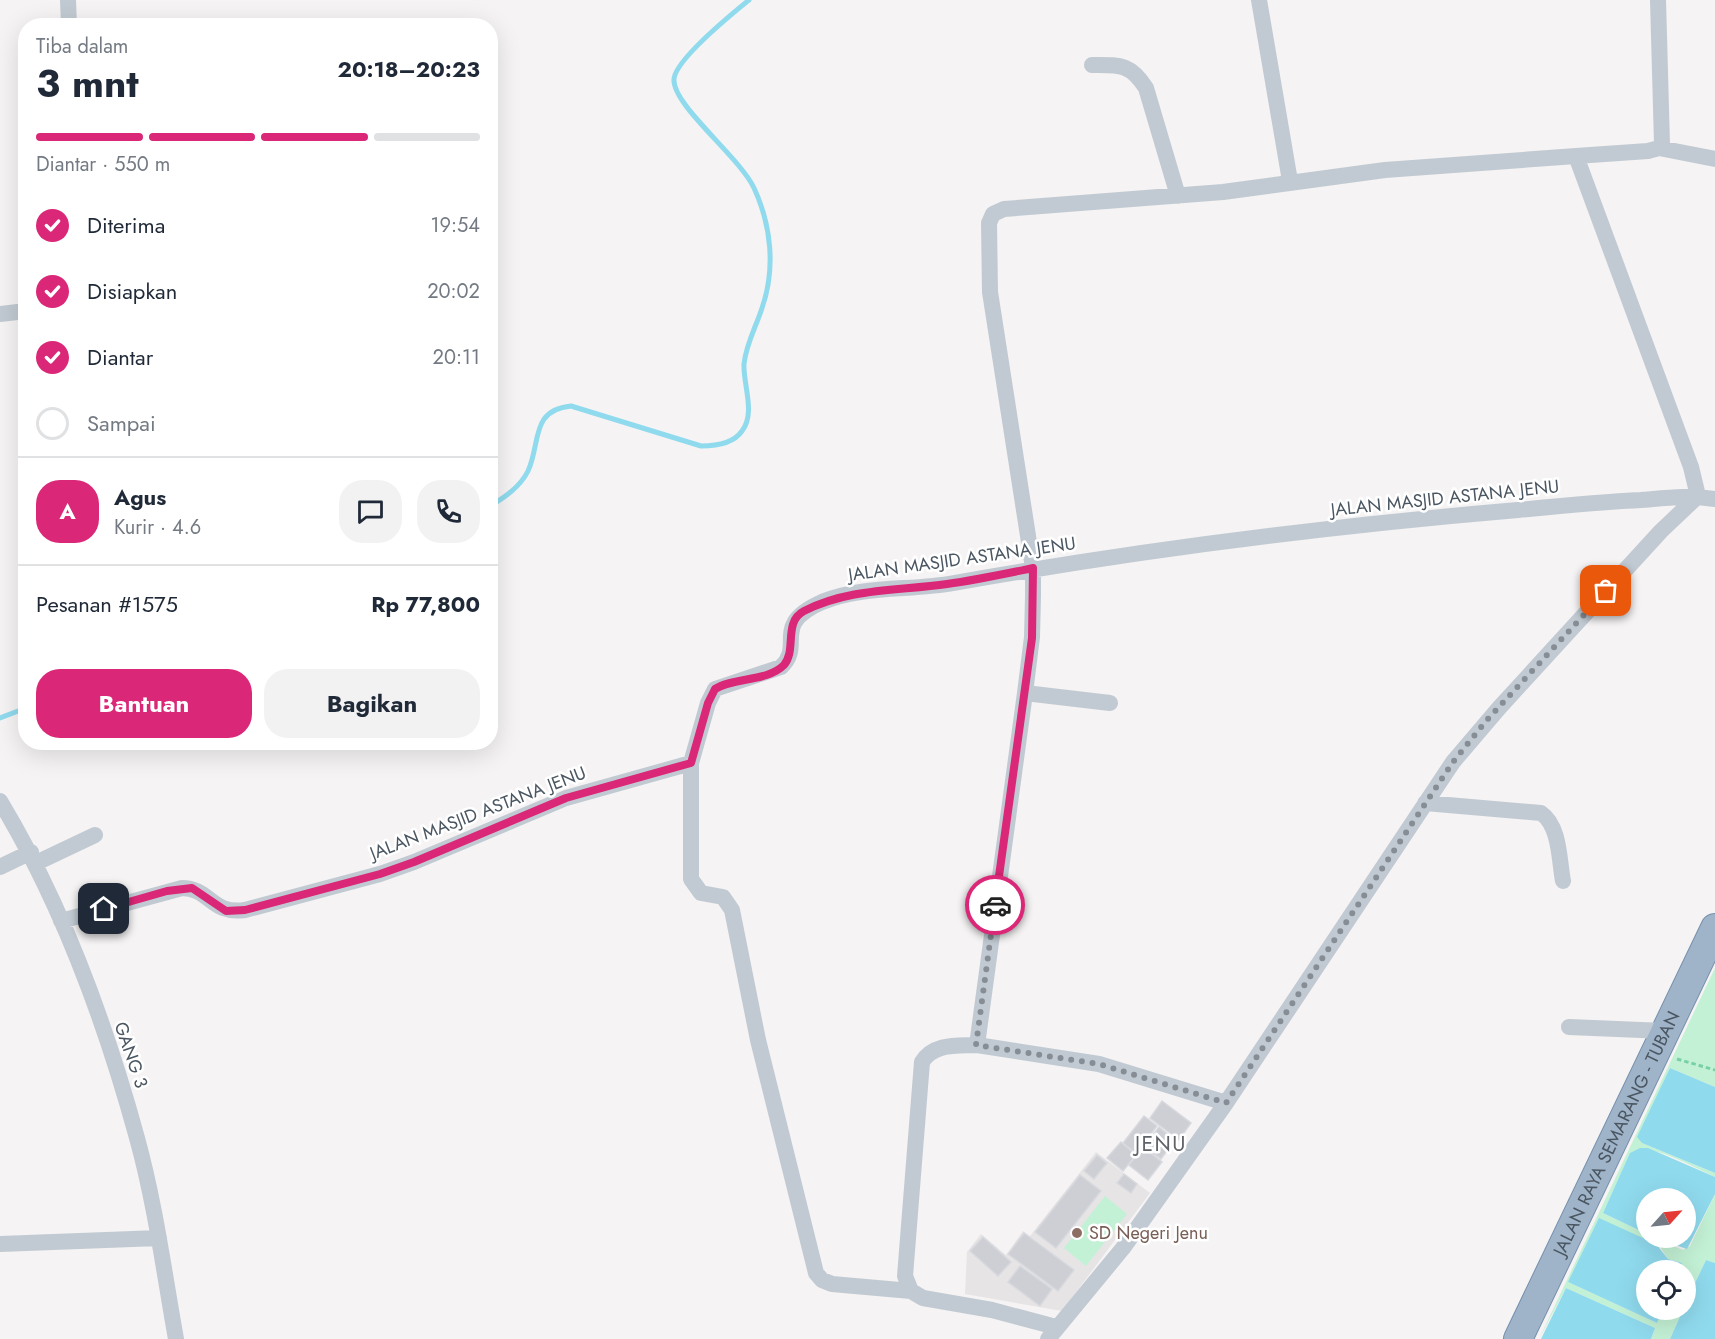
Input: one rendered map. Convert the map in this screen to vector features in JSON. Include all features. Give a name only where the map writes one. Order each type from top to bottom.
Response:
[{"type":"highway","name":"JALAN RAYA SEMARANG - TUBAN","points":[[1518,1339],[1715,928]]},
{"type":"street","points":[[68,0],[69,18]]},
{"type":"street","points":[[1259,0],[1290,181]]},
{"type":"street","points":[[1658,0],[1663,139],[1659,148]]},
{"type":"street","points":[[1092,65],[1129,67],[1137,74],[1146,88],[1178,196]]},
{"type":"street","points":[[976,1045],[1032,638],[1033,568],[992,303],[989,223],[993,214],[1004,209],[1178,196],[1385,170],[1659,148],[1715,159]]},
{"type":"street","points":[[691,763],[691,879],[701,893],[723,897],[732,909],[758,1040],[816,1273],[822,1280],[832,1284],[911,1292],[922,1298],[992,1310],[1052,1333],[1123,1248],[1226,1103],[1425,803],[1474,735],[1661,531],[1698,496],[1691,468],[1576,156]]},
{"type":"street","points":[[0,314],[18,312]]},
{"type":"street","name":"JALAN MASJID ASTANA JENU","points":[[62,921],[182,888],[192,888],[200,892],[226,911],[245,910],[380,874],[566,798],[691,763],[708,703],[715,689],[770,672],[784,664],[788,659],[792,627],[799,614],[823,602],[852,594],[946,584],[1033,568],[1407,519],[1698,496],[1715,499]]},
{"type":"street","points":[[1025,693],[1110,703]]},
{"type":"street","name":"GANG 3","points":[[0,801],[33,858],[62,921],[114,1064],[131,1117],[159,1238],[176,1339]]},
{"type":"street","points":[[1425,803],[1541,813],[1548,818],[1554,832],[1563,881]]},
{"type":"street","points":[[0,867],[33,858],[95,835]]},
{"type":"street","points":[[1569,1027],[1660,1041]]},
{"type":"street","points":[[911,1292],[905,1276],[922,1062],[928,1053],[941,1047],[976,1045],[1099,1064],[1226,1103]]},
{"type":"street","points":[[0,1244],[159,1238]]},
{"type":"path","points":[[1660,1041],[1715,1070]]},
{"type":"shaded area","name":"SD Negeri Jenu","points":[[1096,1152],[1150,1193],[1062,1311],[965,1294],[967,1252],[981,1234],[1006,1255],[1023,1231],[1030,1236]]},
{"type":"green space","points":[[1715,968],[1715,1087],[1670,1068],[1642,1143],[1715,1173],[1715,1177],[1672,1157],[1648,1150],[1638,1150],[1630,1154],[1603,1213],[1636,1229],[1636,1248],[1657,1248],[1568,1282],[1636,1313],[1636,1319],[1566,1288],[1539,1339]]},
{"type":"green space","points":[[1715,1194],[1715,1263],[1706,1260],[1696,1281],[1696,1260],[1668,1259],[1661,1248],[1683,1250],[1696,1248],[1696,1234]]},
{"type":"green space","points":[[1105,1196],[1127,1214],[1086,1266],[1064,1248]]},
{"type":"green space","points":[[1637,1320],[1650,1320],[1657,1323],[1658,1320],[1679,1320],[1670,1339],[1651,1339],[1655,1328]]},
{"type":"water","points":[[1670,1068],[1715,1087],[1715,1173],[1642,1143],[1637,1137]]},
{"type":"water","points":[[1640,1148],[1648,1148],[1715,1177],[1715,1194],[1696,1231],[1696,1188],[1636,1188],[1636,1229],[1603,1213],[1630,1153]]},
{"type":"water","points":[[1599,1218],[1636,1235],[1636,1248],[1659,1248],[1672,1260],[1636,1260],[1636,1313],[1568,1282]]},
{"type":"water","points":[[1706,1260],[1715,1263],[1715,1339],[1670,1339],[1679,1320],[1696,1320],[1696,1281]]},
{"type":"water","points":[[1566,1288],[1655,1328],[1651,1339],[1541,1339]]},
{"type":"building","points":[[1162,1101],[1191,1123],[1179,1140],[1150,1118]]},
{"type":"building","points":[[1144,1116],[1157,1126],[1136,1153],[1123,1143]]},
{"type":"building","points":[[1159,1127],[1175,1140],[1161,1159],[1144,1146]]},
{"type":"building","points":[[1121,1142],[1136,1155],[1123,1171],[1107,1158]]},
{"type":"building","points":[[1143,1147],[1162,1162],[1148,1180],[1129,1165]]},
{"type":"building","points":[[1097,1155],[1107,1163],[1094,1179],[1084,1171]]},
{"type":"building","points":[[1124,1174],[1137,1184],[1131,1193],[1117,1183]]},
{"type":"building","points":[[1080,1175],[1101,1191],[1056,1248],[1035,1232]]},
{"type":"building","points":[[1024,1233],[1074,1270],[1058,1291],[1008,1254]]},
{"type":"building","points":[[983,1237],[1011,1262],[998,1276],[970,1251]]},
{"type":"building","points":[[1020,1266],[1052,1289],[1040,1306],[1008,1282]]},
{"type":"waterway","points":[[498,501],[512,491],[525,477],[543,421],[558,409],[571,406],[701,446],[718,445],[734,439],[746,424],[749,407],[744,364],[769,278],[768,232],[754,188],[735,161],[694,116],[676,90],[674,79],[677,70],[694,49],[749,0]]},
{"type":"waterway","points":[[0,718],[18,711]]},
{"type":"way so far","points":[[995,905],[976,1045],[1099,1064],[1226,1103],[1453,762],[1486,721],[1606,591]]},
{"type":"place","name":"SD Negeri Jenu","points":[[1077,1233]]},
{"type":"district","name":"JENU","points":[[1161,1144]]},
{"type":"route","points":[[104,909],[167,891],[192,888],[226,911],[245,910],[380,874],[588,790],[691,763],[708,703],[715,689],[781,667],[788,659],[792,627],[799,614],[836,597],[946,584],[1033,568],[1032,638],[995,905]]}]
